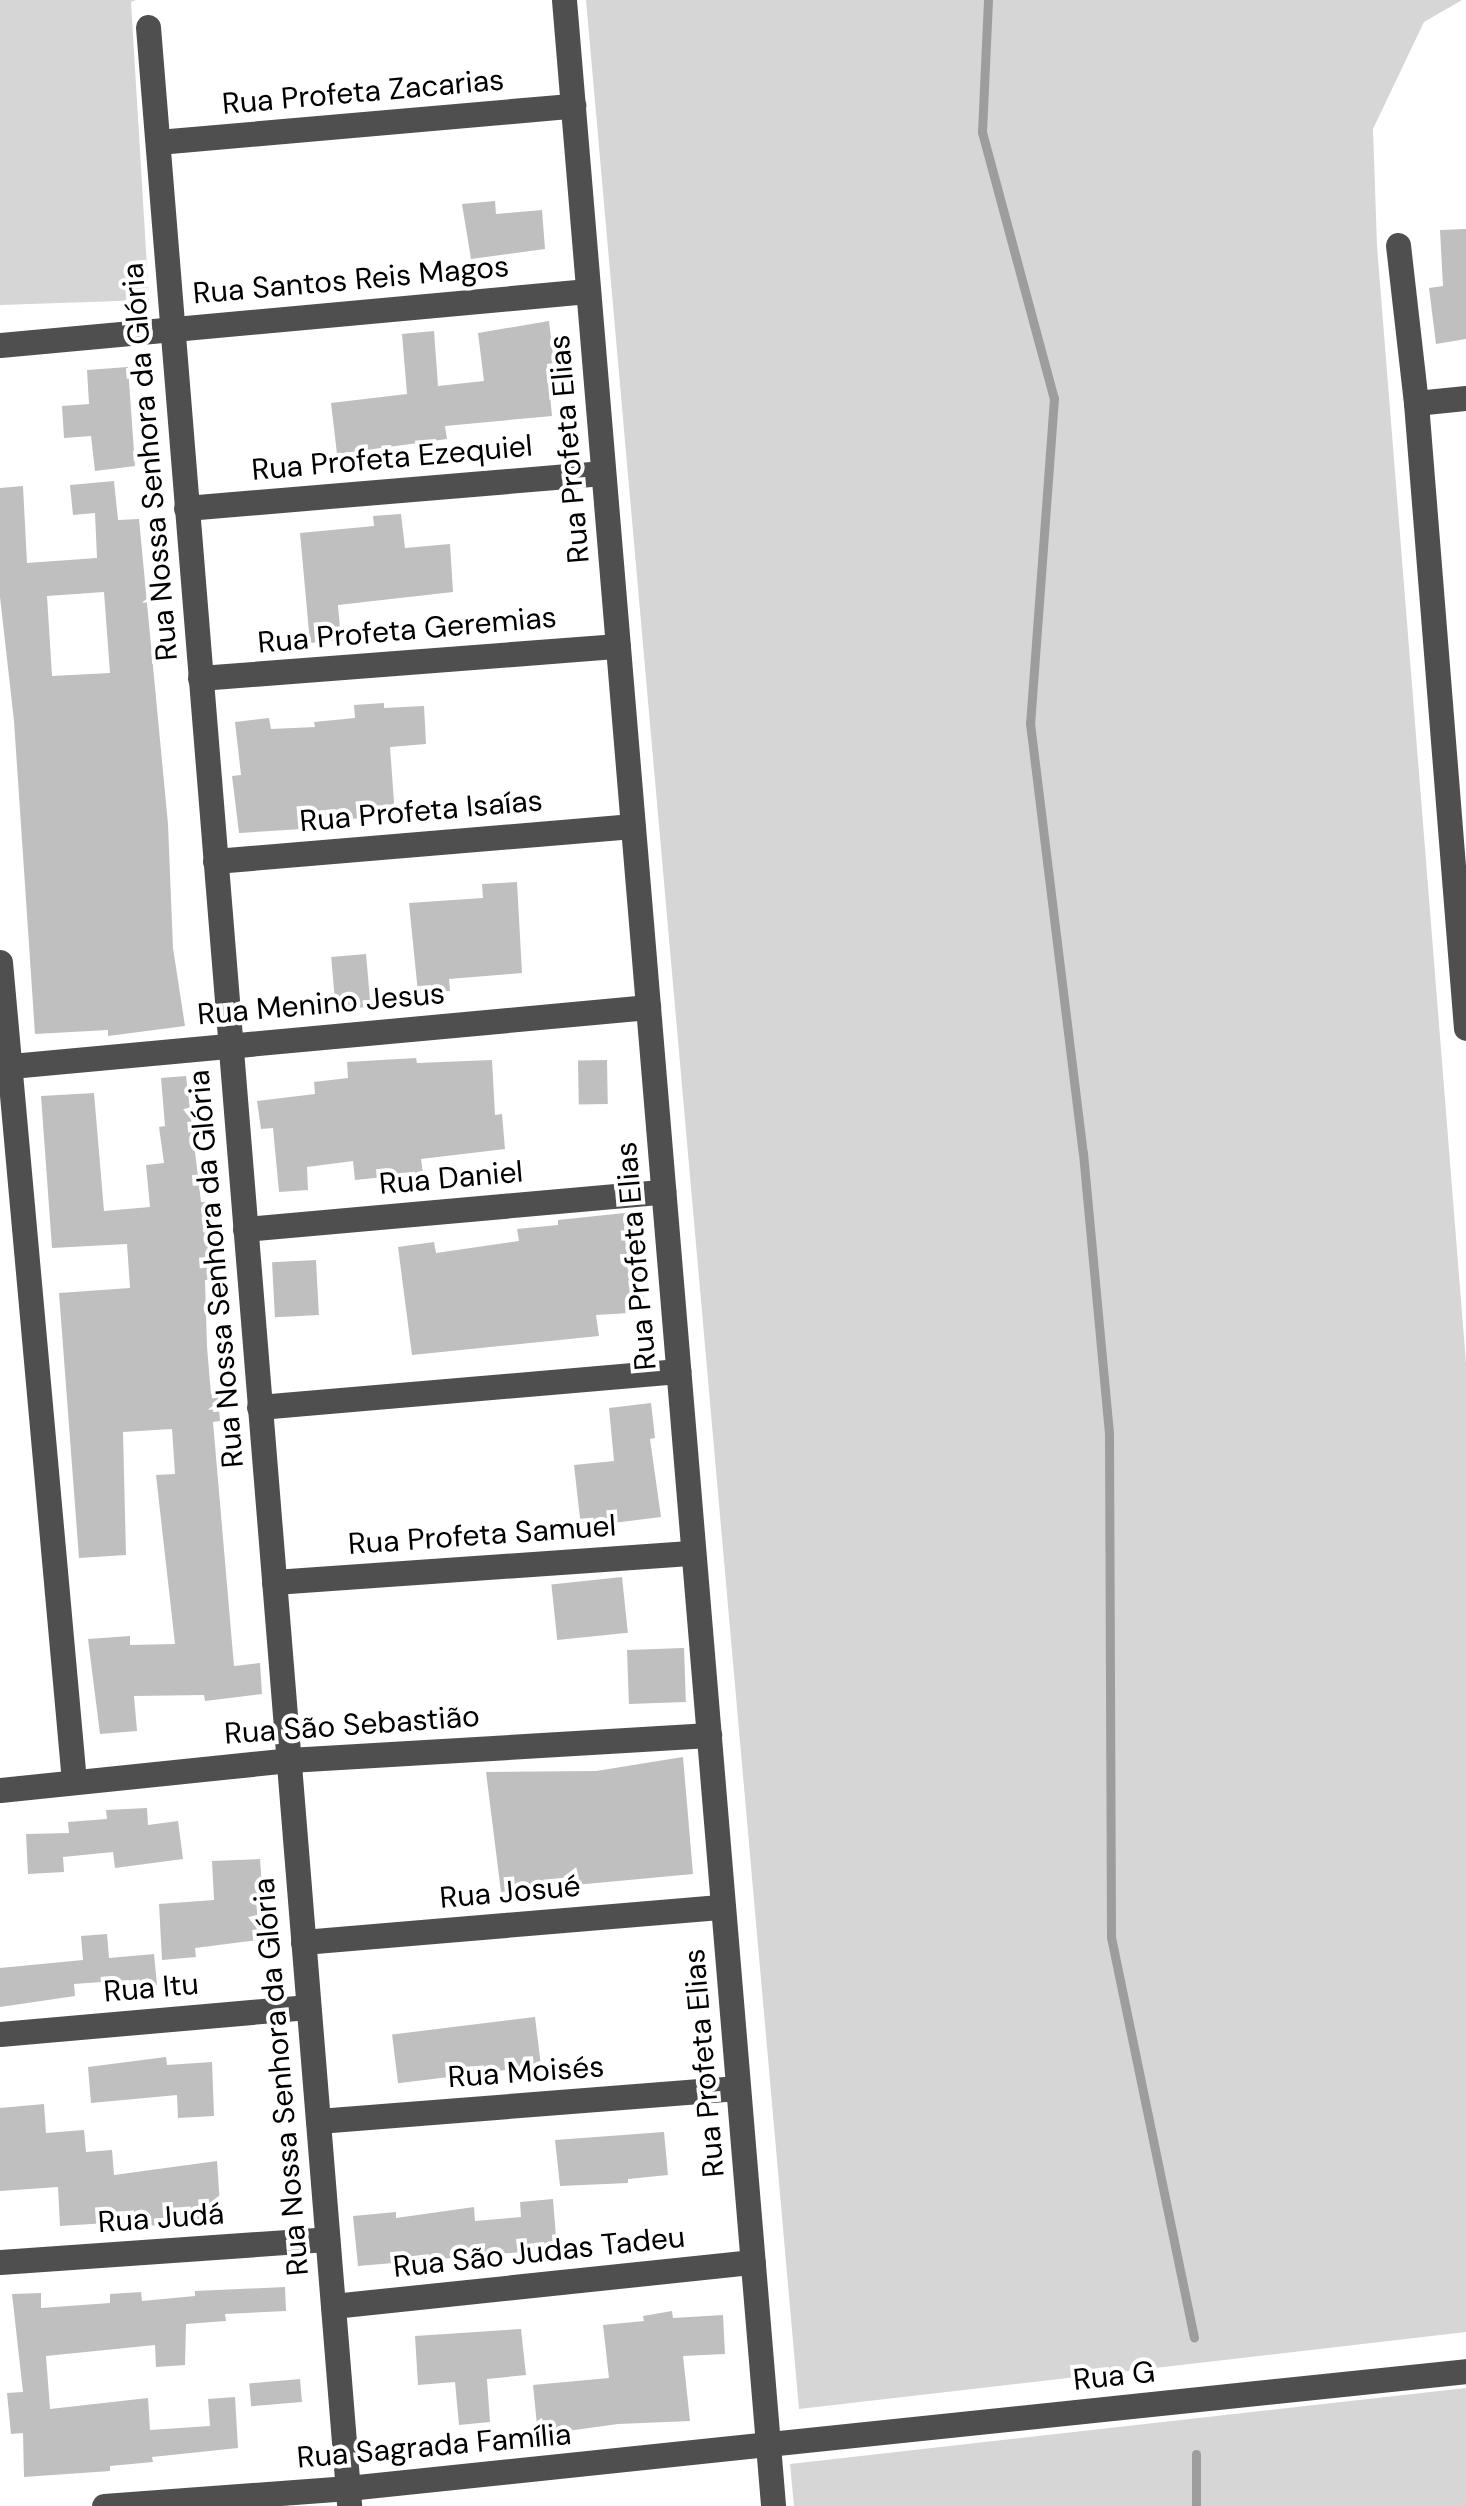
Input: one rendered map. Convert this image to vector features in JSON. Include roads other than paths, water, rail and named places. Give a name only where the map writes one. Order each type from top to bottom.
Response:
[{"type":"street","name":"Rua Profeta Elias","points":[[564,0],[774,2506]]},
{"type":"street","name":"Rua Nossa Senhora da Glória","points":[[148,27],[348,2497]]},
{"type":"street","name":"Rua Profeta Zacarias","points":[[158,142],[574,106]]},
{"type":"street","points":[[1398,244],[1455,735],[1466,1028]]},
{"type":"street","name":"Rua Santos Reis Magos","points":[[0,345],[588,290]]},
{"type":"street","points":[[1416,403],[1466,398]]},
{"type":"street","name":"Rua Profeta Ezequiel","points":[[186,508],[603,473]]},
{"type":"street","name":"Rua Profeta Geremias","points":[[200,678],[618,646]]},
{"type":"street","name":"Rua Profeta Isaías","points":[[215,861],[633,826]]},
{"type":"street","points":[[0,962],[4,1067],[74,1780]]},
{"type":"street","name":"Rua Menino Jesus","points":[[4,1067],[648,1007]]},
{"type":"street","name":"Rua Daniel","points":[[245,1229],[663,1192]]},
{"type":"street","points":[[260,1406],[678,1371]]},
{"type":"street","name":"Rua Profeta Samuel","points":[[274,1582],[694,1553]]},
{"type":"street","name":"Rua São Sebastião","points":[[0,1790],[288,1760],[709,1735]]},
{"type":"street","name":"Rua Josué","points":[[303,1942],[723,1906]]},
{"type":"street","name":"Rua Itu","points":[[0,2034],[308,2007]]},
{"type":"street","name":"Rua Moisés","points":[[318,2121],[738,2088]]},
{"type":"street","name":"Rua Judá","points":[[0,2262],[327,2238]]},
{"type":"street","name":"Rua São Judas Tadeu","points":[[333,2306],[753,2262]]},
{"type":"street","name":"Rua G","points":[[768,2446],[1466,2371]]},
{"type":"street","name":"Rua Sagrada Família","points":[[104,2506],[348,2497],[768,2446]]},
{"type":"waterway","points":[[988,0],[982,132],[1054,398],[1030,723],[1083,1153],[1109,1435],[1111,1937],[1194,2338]]},
{"type":"waterway","points":[[1196,2454],[1196,2506]]}]
